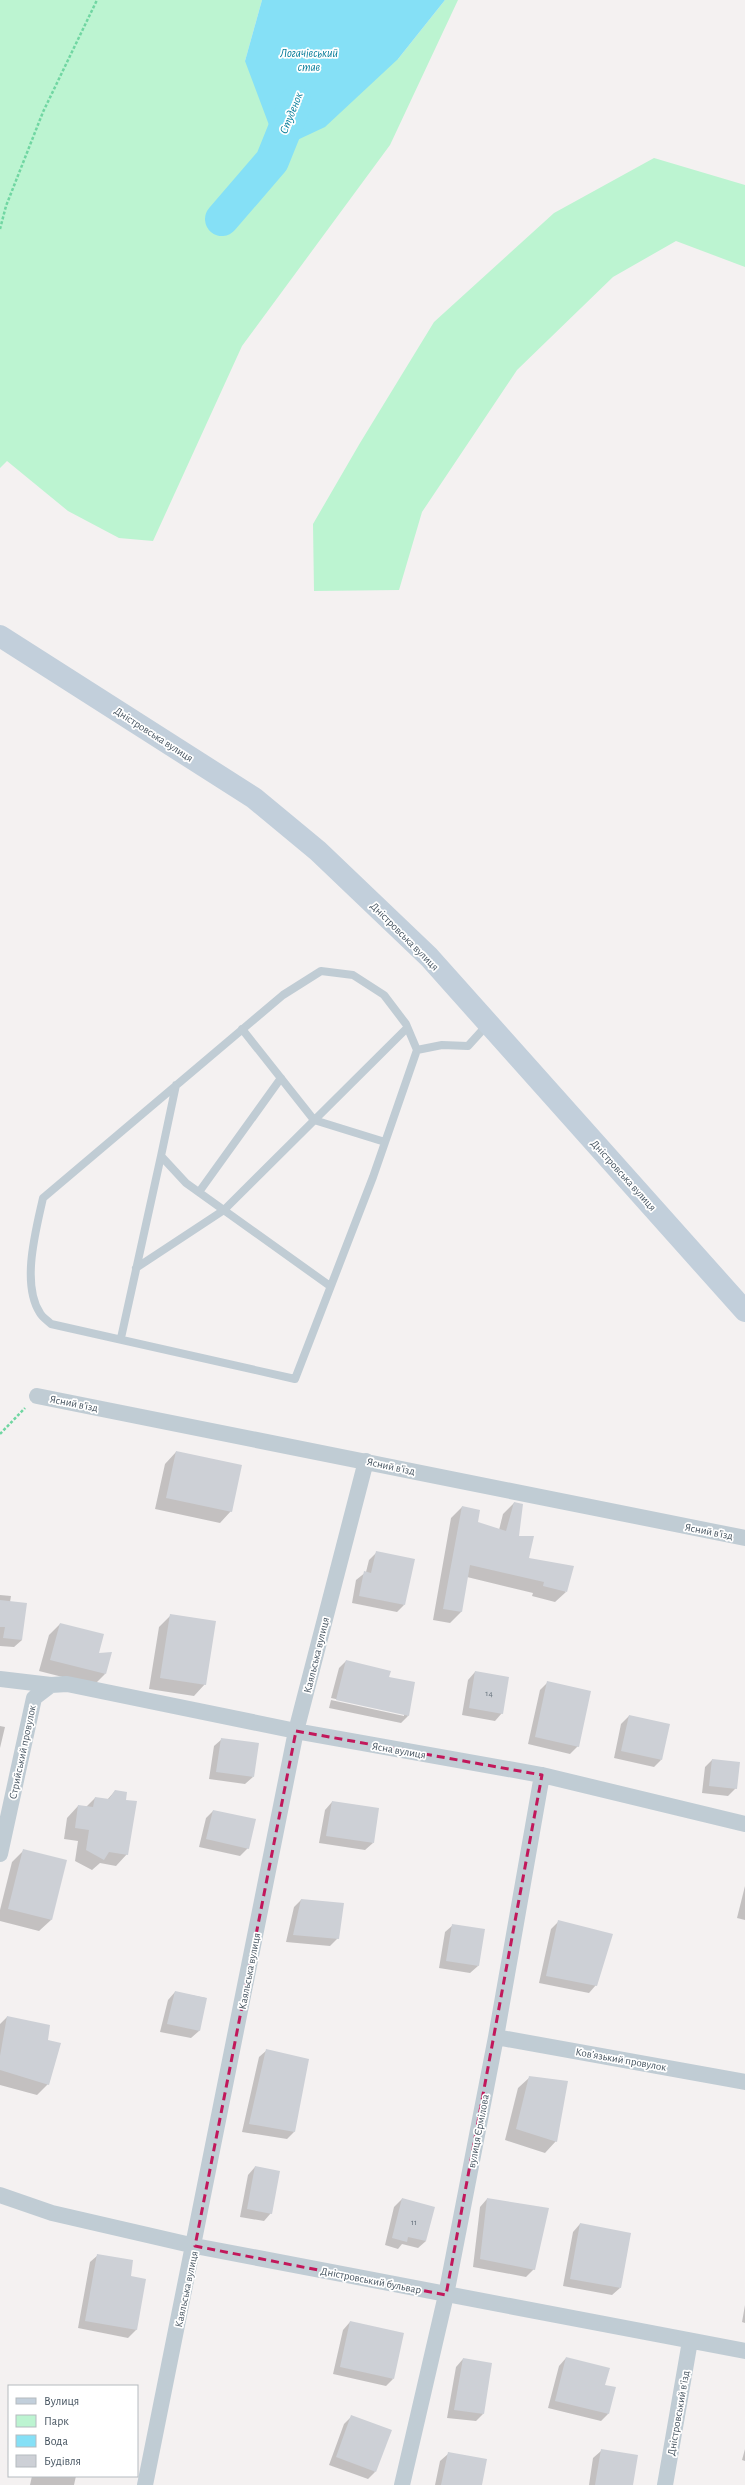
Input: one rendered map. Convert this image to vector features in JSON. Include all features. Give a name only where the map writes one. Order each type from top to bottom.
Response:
[{"type":"street","name":"Дністровська вулиця","points":[[0,636],[254,798],[318,851],[429,957],[745,1311]]},
{"type":"street","name":"Ясний в'їзд","points":[[37,1396],[745,1538]]},
{"type":"street","name":"Каяльська вулиця","points":[[145,2485],[296,1732],[366,1461]]},
{"type":"street","name":"Ясна вулиця","points":[[0,1680],[51,1685],[67,1684],[296,1732],[542,1775],[745,1824]]},
{"type":"street","name":"Стрийський провулок","points":[[0,1854],[34,1698],[51,1685]]},
{"type":"street","name":"вулиця Єрмілова","points":[[402,2485],[446,2295],[496,2037],[542,1775]]},
{"type":"street","name":"Ков'язький провулок","points":[[496,2037],[745,2082]]},
{"type":"street","name":"Дністровський бульвар","points":[[0,2195],[52,2213],[194,2246],[745,2351]]},
{"type":"street","name":"Дністровський в'їзд","points":[[665,2485],[690,2341]]},
{"type":"lane","points":[[321,971],[353,975],[384,995],[407,1028],[417,1050],[385,1142],[295,1379],[121,1338],[51,1324],[40,1314],[32,1295],[32,1255],[43,1198],[283,994],[321,971]]},
{"type":"lane","points":[[417,1050],[442,1045],[468,1046],[488,1024]]},
{"type":"lane","points":[[136,1268],[224,1210],[407,1028]]},
{"type":"lane","points":[[242,1029],[314,1120],[385,1142]]},
{"type":"lane","points":[[199,1192],[281,1078]]},
{"type":"lane","points":[[121,1338],[176,1085]]},
{"type":"lane","points":[[161,1156],[186,1182],[330,1286]]},
{"type":"path","points":[[0,229],[6,206],[43,112],[97,0]]},
{"type":"path","points":[[0,1434],[37,1396]]},
{"type":"highlighted area","points":[[296,1731],[542,1775],[446,2295],[195,2246]]},
{"type":"green space","points":[[0,0],[262,0],[245,61],[398,59],[445,0],[458,0],[390,145],[242,346],[153,541],[119,538],[68,511],[7,461],[0,468]]},
{"type":"green space","points":[[654,158],[745,185],[745,267],[676,241],[613,277],[517,370],[422,512],[399,590],[314,591],[313,524],[360,443],[434,322],[554,213]]},
{"type":"water","name":"Логачівський став","points":[[262,0],[445,0],[398,59],[325,127],[278,149],[245,61]]},
{"type":"building","points":[[176,1451],[242,1465],[232,1512],[166,1498]]},
{"type":"building","points":[[514,1502],[523,1504],[519,1536],[534,1536],[529,1558],[574,1566],[567,1592],[543,1586],[544,1582],[470,1565],[462,1612],[443,1609],[462,1506],[480,1510],[478,1522],[506,1531]]},
{"type":"building","points":[[376,1551],[415,1559],[405,1605],[359,1596],[364,1571],[371,1573]]},
{"type":"building","points":[[0,1600],[27,1603],[22,1640],[3,1638],[5,1627],[0,1627]]},
{"type":"building","points":[[170,1614],[216,1621],[206,1685],[160,1678]]},
{"type":"building","points":[[60,1623],[104,1634],[99,1653],[112,1652],[106,1674],[50,1660]]},
{"type":"building","points":[[346,1660],[391,1671],[389,1677],[415,1682],[409,1716],[336,1700]]},
{"type":"building","points":[[475,1671],[509,1677],[503,1714],[469,1708]]},
{"type":"building","points":[[547,1681],[591,1691],[579,1747],[535,1737]]},
{"type":"building","points":[[629,1715],[670,1724],[662,1760],[621,1751]]},
{"type":"building","points":[[221,1738],[259,1743],[254,1777],[216,1772]]},
{"type":"building","points":[[712,1759],[740,1762],[737,1789],[709,1786]]},
{"type":"building","points":[[115,1790],[127,1792],[126,1800],[137,1801],[128,1855],[109,1852],[104,1860],[86,1850],[89,1830],[75,1828],[78,1805],[93,1807],[95,1797],[109,1799]]},
{"type":"building","points":[[332,1801],[379,1808],[374,1843],[326,1836]]},
{"type":"building","points":[[213,1810],[256,1819],[249,1849],[206,1839]]},
{"type":"building","points":[[23,1849],[67,1860],[52,1920],[8,1909]]},
{"type":"building","points":[[301,1899],[344,1903],[339,1939],[293,1935]]},
{"type":"building","points":[[558,1920],[613,1934],[597,1986],[546,1976]]},
{"type":"building","points":[[452,1924],[485,1929],[479,1966],[446,1961]]},
{"type":"building","points":[[175,1991],[207,1998],[200,2031],[167,2024]]},
{"type":"building","points":[[7,2016],[50,2025],[48,2040],[61,2043],[49,2085],[0,2070],[0,2056]]},
{"type":"building","points":[[266,2049],[309,2059],[295,2132],[249,2124]]},
{"type":"building","points":[[529,2076],[568,2081],[557,2142],[516,2129]]},
{"type":"building","points":[[255,2166],[280,2171],[272,2214],[247,2209]]},
{"type":"building","points":[[402,2198],[435,2207],[426,2241],[408,2237],[407,2242],[392,2238]]},
{"type":"building","points":[[487,2198],[549,2208],[535,2270],[480,2259]]},
{"type":"building","points":[[580,2223],[631,2233],[621,2288],[570,2279]]},
{"type":"building","points":[[97,2254],[133,2260],[131,2276],[146,2279],[137,2330],[85,2321]]},
{"type":"building","points":[[350,2321],[404,2333],[394,2379],[340,2367]]},
{"type":"building","points":[[566,2357],[610,2368],[605,2385],[616,2387],[609,2414],[555,2401]]},
{"type":"building","points":[[463,2358],[492,2363],[484,2414],[454,2410]]},
{"type":"building","points":[[351,2415],[392,2430],[376,2472],[336,2457]]},
{"type":"building","points":[[601,2449],[638,2455],[633,2485],[595,2485]]},
{"type":"building","points":[[448,2452],[487,2459],[482,2485],[441,2485]]},
{"type":"waterway","name":"Студенок","points":[[222,219],[272,161],[295,104]]}]
